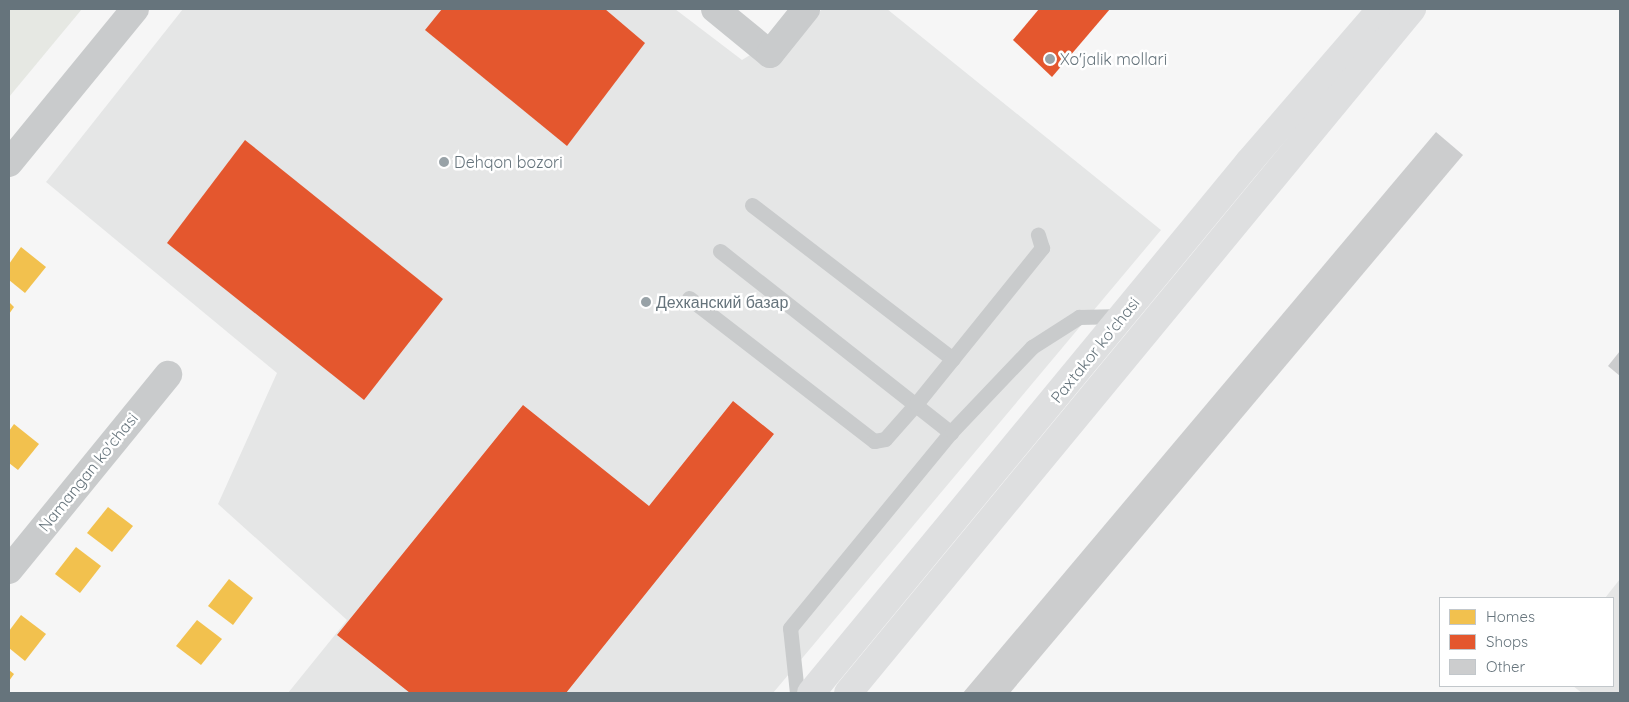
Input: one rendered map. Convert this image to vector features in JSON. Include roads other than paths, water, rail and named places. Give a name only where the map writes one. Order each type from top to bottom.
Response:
[{"type":"main road","name":"Paxtakor ko'chasi","points":[[811,693],[1122,316],[1380,9]]},
{"type":"main road","name":"Paxtakor ko'chasi","points":[[848,693],[1412,9]]},
{"type":"street","points":[[10,159],[135,9]]},
{"type":"street","points":[[714,9],[770,54],[806,9]]},
{"type":"street","name":"Namangan ko'chasi","points":[[9,570],[168,375]]},
{"type":"lane","points":[[752,205],[953,359]]},
{"type":"lane","points":[[689,298],[874,441],[885,439],[916,404],[1042,248],[1038,235]]},
{"type":"lane","points":[[720,252],[916,404],[951,434]]},
{"type":"lane","points":[[797,693],[790,628],[951,434],[1032,347],[1079,317],[1122,316]]},
{"type":"place","name":"Xo'jalik mollari","points":[[1050,59]]},
{"type":"place","name":"Dehqon bozori","points":[[444,162]]},
{"type":"place","name":"Дехканский базар","points":[[646,302]]}]
